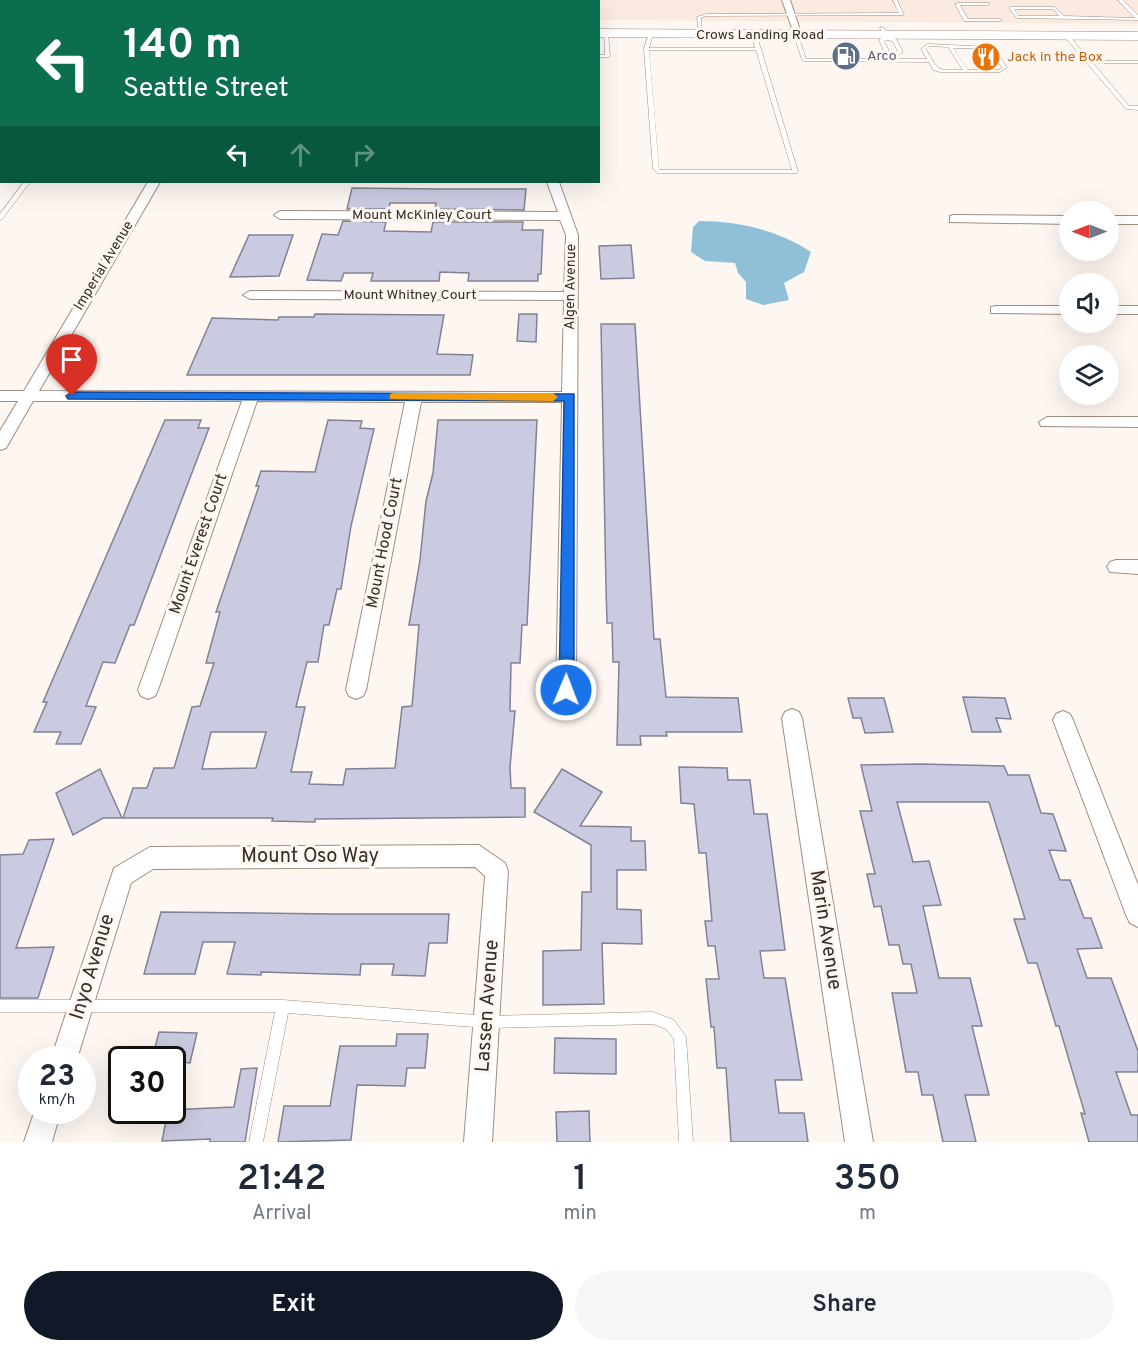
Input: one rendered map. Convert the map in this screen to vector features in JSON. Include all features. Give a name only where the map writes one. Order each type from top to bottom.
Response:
[{"type":"main road","name":"Crows Landing Road","points":[[604,30],[651,34],[754,35],[794,27]]},
{"type":"main road","name":"Crows Landing Road","points":[[604,30],[794,27],[885,34],[1138,36]]},
{"type":"main road","name":"Crows Landing Road","points":[[885,34],[1138,28]]},
{"type":"street","points":[[786,0],[794,27]]},
{"type":"street","name":"Imperial Avenue","points":[[0,444],[153,183]]},
{"type":"street","name":"Algen Avenue","points":[[553,183],[572,235],[566,690]]},
{"type":"street","name":"Mount McKinley Court","points":[[280,214],[564,216]]},
{"type":"street","points":[[954,219],[1059,220]]},
{"type":"street","points":[[1119,220],[1138,220]]},
{"type":"street","name":"Mount Whitney Court","points":[[250,295],[571,296]]},
{"type":"street","points":[[996,310],[1059,310]]},
{"type":"street","points":[[1119,310],[1138,310]]},
{"type":"street","points":[[0,396],[570,397]]},
{"type":"street","name":"Mount Hood Court","points":[[356,690],[414,396]]},
{"type":"street","name":"Mount Everest Court","points":[[148,690],[251,397]]},
{"type":"street","points":[[1047,422],[1138,422]]},
{"type":"street","points":[[1116,567],[1138,567]]},
{"type":"street","name":"Marin Avenue","points":[[792,718],[859,1142]]},
{"type":"street","points":[[1063,720],[1138,915]]},
{"type":"street","name":"Mount Oso Way","points":[[122,876],[150,858],[478,856],[497,871]]},
{"type":"street","name":"Lassen Avenue","points":[[478,1142],[497,871]]},
{"type":"street","name":"Inyo Avenue","points":[[68,1046],[122,876]]},
{"type":"street","points":[[38,1142],[44,1124]]},
{"type":"lane","points":[[895,0],[902,14],[794,27],[804,60],[897,58],[930,61]]},
{"type":"lane","points":[[1029,0],[1036,8]]},
{"type":"lane","points":[[1120,0],[1138,19]]},
{"type":"lane","points":[[986,2],[1000,20],[966,20],[957,4],[986,2]]},
{"type":"lane","points":[[1063,18],[1055,8],[1011,8],[1017,17],[1063,18],[1138,19]]},
{"type":"lane","points":[[600,56],[608,56],[604,30]]},
{"type":"lane","points":[[651,34],[646,49],[656,169],[659,172],[795,171],[754,35]]},
{"type":"lane","points":[[885,34],[894,40],[901,52],[897,58],[887,52],[881,40],[885,34]]},
{"type":"lane","points":[[1066,35],[1128,108],[1138,108]]},
{"type":"lane","points":[[928,45],[992,48],[1005,68],[1000,71],[940,71],[934,69],[930,61],[923,49],[928,45]]},
{"type":"lane","points":[[950,46],[966,71]]},
{"type":"lane","points":[[646,49],[759,49]]},
{"type":"lane","points":[[1089,62],[1138,63]]},
{"type":"lane","points":[[0,218],[26,183]]},
{"type":"lane","points":[[0,1006],[283,1006],[488,1022],[653,1018],[670,1024],[680,1037],[686,1142]]},
{"type":"lane","points":[[256,1142],[283,1006]]},
{"type":"shaded area","points":[[600,0],[1138,0],[1138,24],[600,20]]},
{"type":"water","points":[[699,221],[757,228],[785,238],[811,252],[804,272],[784,283],[789,300],[763,305],[746,299],[746,282],[738,273],[735,263],[705,261],[691,252],[693,227]]},
{"type":"building","points":[[352,188],[526,189],[524,210],[435,209],[436,203],[390,203],[389,209],[347,209]]},
{"type":"building","points":[[343,221],[386,222],[384,231],[431,232],[433,222],[523,222],[522,230],[543,230],[541,274],[538,274],[538,281],[468,281],[469,273],[440,272],[439,281],[371,281],[373,273],[344,273],[341,281],[307,280],[322,234],[338,235]]},
{"type":"building","points":[[249,235],[293,235],[279,276],[230,277]]},
{"type":"building","points":[[631,245],[634,278],[601,279],[599,246]]},
{"type":"building","points":[[315,314],[444,315],[437,354],[473,355],[470,375],[187,375],[212,318],[278,320],[279,317],[314,317]]},
{"type":"building","points":[[519,314],[537,314],[536,342],[517,341]]},
{"type":"building","points":[[601,324],[635,324],[654,639],[660,639],[666,697],[738,698],[742,732],[666,732],[667,736],[640,736],[641,745],[617,745],[619,662],[613,662],[612,623],[607,623]]},
{"type":"building","points":[[165,420],[201,420],[198,428],[209,428],[134,625],[130,625],[115,663],[103,662],[86,706],[96,707],[81,744],[56,744],[61,732],[34,732],[47,702],[43,702]]},
{"type":"building","points":[[328,420],[362,421],[360,428],[374,429],[351,526],[341,589],[337,589],[329,625],[324,625],[318,662],[307,662],[296,707],[305,707],[291,772],[312,772],[309,784],[343,785],[346,769],[395,768],[402,707],[412,706],[419,625],[409,625],[420,560],[426,501],[433,473],[438,420],[537,420],[527,625],[522,625],[520,663],[511,663],[510,711],[515,711],[510,767],[511,788],[525,788],[525,817],[315,819],[315,822],[272,821],[273,818],[123,818],[133,788],[147,788],[154,768],[174,768],[192,707],[200,706],[214,663],[206,663],[220,612],[216,612],[259,486],[256,486],[261,471],[315,472]],"holes":[[[211,732],[266,732],[256,768],[202,769]]]},
{"type":"building","points":[[963,697],[1005,698],[1011,719],[996,718],[1001,732],[972,732]]},
{"type":"building","points":[[848,698],[884,698],[893,732],[865,733],[861,718],[853,718]]},
{"type":"building","points":[[861,765],[1004,766],[1008,775],[1029,775],[1041,813],[1053,814],[1066,851],[1049,850],[1060,880],[1070,880],[1084,918],[1091,918],[1102,948],[1077,949],[1087,978],[1111,978],[1138,1051],[1138,1072],[1116,1072],[1131,1115],[1138,1115],[1138,1142],[1089,1142],[1081,1113],[1085,1114],[1059,1026],[1056,1026],[1037,963],[1028,963],[1014,919],[1025,919],[989,802],[897,802],[913,862],[929,861],[941,905],[923,906],[939,978],[970,978],[982,1026],[972,1026],[989,1095],[965,1095],[976,1142],[943,1142],[933,1095],[922,1095],[918,1072],[906,1072],[892,993],[917,993],[911,964],[903,964],[899,945],[889,945],[881,906],[874,907],[867,874],[875,874],[860,811],[872,811]]},
{"type":"building","points":[[679,767],[727,768],[728,780],[750,780],[754,814],[767,814],[785,950],[760,951],[764,978],[785,978],[802,1080],[775,1080],[779,1113],[804,1113],[808,1142],[731,1142],[726,1068],[717,1068],[714,1027],[711,1027],[706,979],[719,979],[715,946],[708,946],[705,921],[712,921],[706,853],[699,853],[694,804],[681,803]]},
{"type":"building","points":[[100,769],[122,818],[103,818],[73,835],[56,793]]},
{"type":"building","points":[[562,769],[602,792],[580,826],[631,827],[631,841],[645,841],[646,870],[617,870],[617,909],[641,910],[642,944],[602,943],[604,1004],[543,1005],[543,951],[581,950],[582,892],[591,892],[591,845],[534,812]]},
{"type":"building","points":[[54,839],[16,948],[54,947],[38,998],[0,998],[0,855],[23,854],[29,840]]},
{"type":"building","points":[[161,912],[449,914],[447,943],[429,943],[425,976],[392,975],[394,964],[361,964],[360,975],[261,972],[261,975],[227,974],[235,942],[203,942],[195,974],[144,974]]},
{"type":"building","points":[[159,1032],[197,1033],[190,1063],[186,1063],[186,1046],[155,1046]]},
{"type":"building","points":[[397,1034],[428,1034],[425,1068],[407,1068],[405,1086],[357,1085],[351,1140],[278,1142],[284,1106],[330,1106],[340,1046],[396,1046]]},
{"type":"building","points":[[555,1038],[616,1039],[616,1074],[554,1073]]},
{"type":"building","points":[[257,1068],[245,1142],[210,1142],[210,1139],[162,1141],[165,1124],[186,1124],[186,1109],[234,1107],[241,1069]]},
{"type":"building","points":[[589,1111],[590,1142],[557,1142],[556,1112]]},
{"type":"slow traffic","points":[[394,396],[553,397]]},
{"type":"place","name":"Arco","points":[[846,56]]},
{"type":"place","name":"Jack in the Box","points":[[986,57]]},
{"type":"route","points":[[72,396],[570,397],[566,690]]}]
